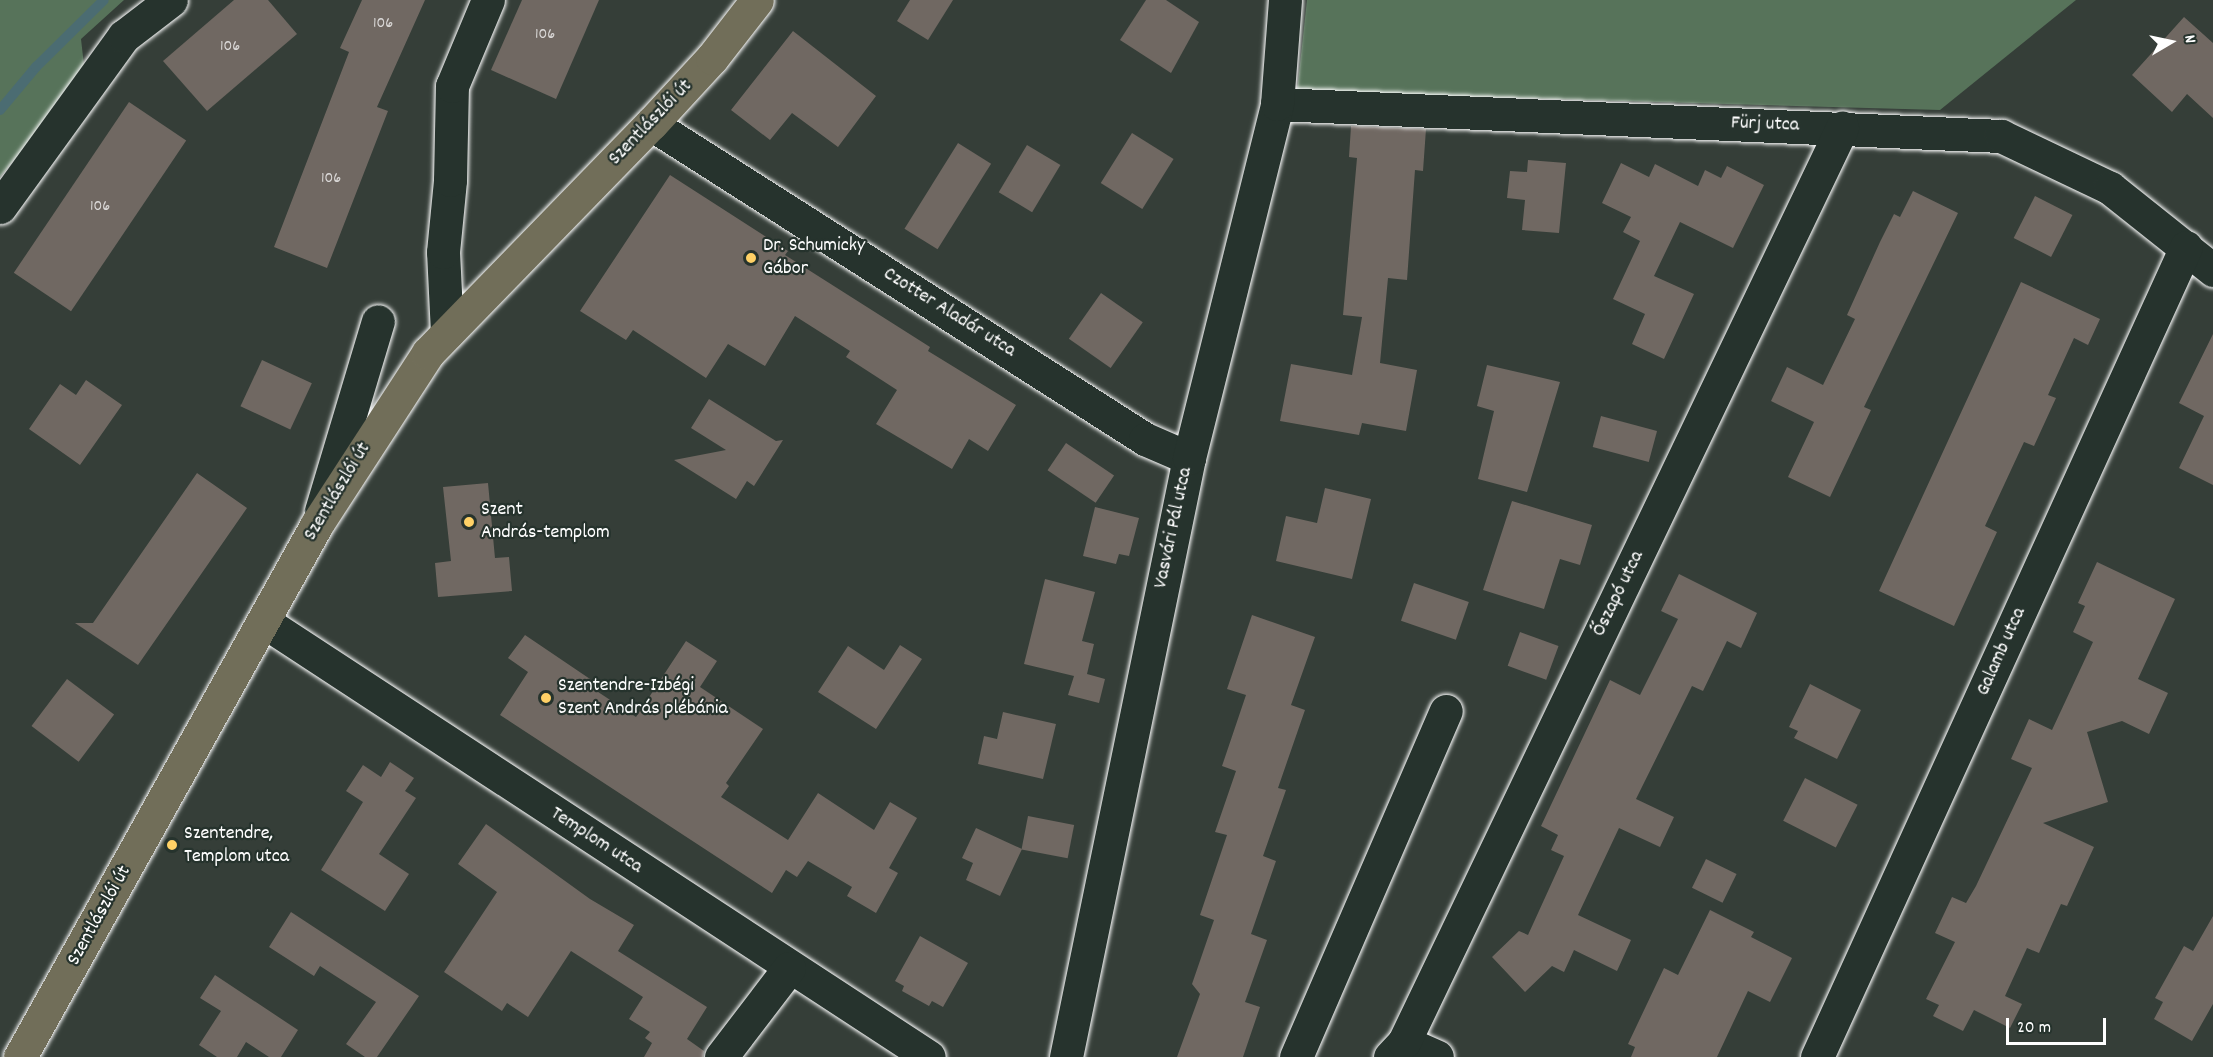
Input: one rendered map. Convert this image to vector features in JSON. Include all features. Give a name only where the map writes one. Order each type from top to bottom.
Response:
[{"type":"main road","name":"Szentlászlói út","points":[[20,1057],[266,623],[317,524],[376,429],[428,353],[651,124],[712,58],[757,0]]},
{"type":"street","points":[[0,207],[124,36],[171,0]]},
{"type":"street","points":[[447,333],[442,252],[450,180],[452,86],[488,0]]},
{"type":"street","name":"Vasvári Pál utca","points":[[1066,1057],[1189,458],[1278,104],[1285,0]]},
{"type":"street","name":"Fürj utca","points":[[1278,104],[2001,136],[2110,188],[2213,270]]},
{"type":"street","name":"Czotter Aladár utca","points":[[651,124],[1145,439],[1189,458]]},
{"type":"street","name":"Őszapó utca","points":[[1397,1049],[1842,128]]},
{"type":"street","name":"Galamb utca","points":[[1817,1057],[2186,247]]},
{"type":"street","points":[[317,524],[378,321]]},
{"type":"street","name":"Templom utca","points":[[266,623],[789,968],[914,1054]]},
{"type":"street","points":[[1296,1057],[1446,711]]},
{"type":"street","points":[[721,1057],[789,968]]},
{"type":"street","points":[[1397,1049],[1437,1057]]},
{"type":"green space","points":[[0,0],[124,0],[81,39],[85,74],[0,177]]},
{"type":"green space","points":[[1307,0],[2076,0],[1940,110],[1297,92]]},
{"type":"building","points":[[234,0],[268,0],[297,34],[207,111],[163,61]]},
{"type":"building","points":[[362,0],[425,0],[377,107],[388,111],[327,268],[274,247],[349,52],[340,48]]},
{"type":"building","points":[[522,0],[599,0],[556,99],[491,70]]},
{"type":"building","points":[[910,0],[953,0],[928,40],[897,21]]},
{"type":"building","points":[[1146,0],[1166,0],[1199,22],[1171,73],[1120,40]]},
{"type":"building","points":[[2184,17],[2213,43],[2213,118],[2187,94],[2172,112],[2132,75]]},
{"type":"building","points":[[793,31],[876,96],[838,147],[792,113],[770,140],[731,110]]},
{"type":"building","points":[[129,102],[186,141],[71,311],[14,273]]},
{"type":"building","points":[[1351,126],[1426,129],[1423,171],[1415,170],[1407,280],[1388,278],[1380,363],[1417,370],[1406,431],[1362,423],[1359,435],[1280,421],[1291,364],[1352,375],[1362,317],[1343,315],[1357,158],[1349,157]]},
{"type":"building","points":[[1132,133],[1174,159],[1142,209],[1101,183]]},
{"type":"building","points":[[958,143],[991,164],[938,249],[904,229]]},
{"type":"building","points":[[1027,145],[1060,165],[1032,212],[999,192]]},
{"type":"building","points":[[1528,160],[1566,163],[1559,233],[1522,230],[1525,200],[1507,198],[1510,171],[1527,172]]},
{"type":"building","points":[[1621,163],[1649,177],[1655,164],[1698,186],[1705,170],[1721,178],[1727,166],[1764,185],[1733,248],[1680,222],[1654,276],[1694,294],[1664,359],[1632,344],[1645,314],[1613,299],[1640,241],[1623,232],[1631,217],[1602,203]]},
{"type":"building","points":[[670,175],[788,251],[785,255],[930,347],[928,351],[1016,405],[988,451],[969,439],[952,469],[876,424],[897,390],[846,357],[850,351],[795,316],[765,366],[728,344],[706,378],[633,330],[626,340],[580,311]]},
{"type":"building","points":[[1913,191],[1958,213],[1864,407],[1871,410],[1830,497],[1788,477],[1814,422],[1771,401],[1787,367],[1823,385],[1855,319],[1847,315],[1880,242],[1894,214],[1900,217]]},
{"type":"building","points":[[2035,196],[2072,215],[2051,257],[2014,238]]},
{"type":"building","points":[[2021,282],[2100,319],[2088,345],[2074,338],[2048,395],[2056,398],[2034,446],[2024,442],[1985,526],[1997,532],[1954,626],[1879,591]]},
{"type":"building","points":[[1101,293],[1143,322],[1111,368],[1069,339]]},
{"type":"building","points":[[2213,334],[2213,485],[2179,468],[2204,416],[2179,403]]},
{"type":"building","points":[[262,360],[312,383],[290,429],[240,406]]},
{"type":"building","points":[[1487,365],[1560,382],[1527,492],[1478,479],[1494,411],[1477,406]]},
{"type":"building","points":[[86,380],[122,405],[80,465],[29,429],[60,384],[76,395]]},
{"type":"building","points":[[709,399],[776,441],[783,440],[754,486],[747,481],[736,499],[674,460],[726,450],[691,428]]},
{"type":"building","points":[[1601,416],[1657,431],[1649,462],[1593,447]]},
{"type":"building","points":[[1066,443],[1114,475],[1096,503],[1048,470]]},
{"type":"building","points":[[197,473],[247,508],[138,665],[75,623],[93,623]]},
{"type":"building","name":"Szent András-templom","points":[[488,483],[495,558],[509,557],[512,591],[438,597],[435,563],[451,561],[443,487]]},
{"type":"building","points":[[1325,488],[1371,499],[1352,579],[1276,561],[1286,516],[1317,523]]},
{"type":"building","points":[[1512,501],[1592,525],[1580,565],[1560,559],[1544,609],[1483,590]]},
{"type":"building","points":[[1095,507],[1139,518],[1129,556],[1119,554],[1116,564],[1083,556]]},
{"type":"building","points":[[2097,562],[2175,599],[2138,679],[2168,693],[2149,734],[2122,721],[2087,732],[2108,802],[2043,823],[2094,847],[2067,906],[2061,904],[2039,953],[2027,948],[2005,996],[2022,1004],[2010,1028],[1974,1010],[1963,1031],[1933,1016],[1939,1005],[1926,999],[1955,942],[1935,933],[1952,897],[1966,903],[1976,886],[2032,768],[2011,759],[2029,719],[2052,730],[2093,642],[2073,632],[2085,606],[2078,603]]},
{"type":"building","points":[[1679,574],[1757,613],[1741,648],[1727,641],[1703,691],[1692,686],[1636,799],[1674,817],[1660,847],[1619,828],[1578,915],[1631,940],[1617,971],[1574,950],[1564,972],[1552,966],[1525,992],[1492,957],[1519,931],[1528,935],[1564,856],[1551,850],[1558,835],[1541,826],[1610,680],[1640,695],[1678,619],[1661,611]]},
{"type":"building","points":[[1045,579],[1095,592],[1082,641],[1094,644],[1087,674],[1105,679],[1099,703],[1068,695],[1074,676],[1024,664]]},
{"type":"building","points":[[1414,583],[1469,602],[1456,640],[1401,621]]},
{"type":"building","points":[[1252,615],[1315,637],[1291,705],[1305,710],[1278,788],[1286,790],[1263,856],[1276,861],[1251,934],[1267,940],[1245,1002],[1260,1007],[1243,1057],[1177,1057],[1200,994],[1192,984],[1214,920],[1200,915],[1227,835],[1215,832],[1236,771],[1222,766],[1246,695],[1227,689]]},
{"type":"building","points":[[1520,632],[1559,646],[1546,680],[1508,666]]},
{"type":"building","points":[[525,635],[593,681],[589,686],[636,717],[686,641],[717,661],[700,687],[763,729],[726,783],[729,786],[721,797],[788,840],[818,793],[874,830],[890,802],[917,818],[889,868],[898,873],[876,913],[847,896],[852,887],[808,861],[797,877],[786,870],[772,893],[500,715],[528,672],[508,658]]},
{"type":"building","points":[[900,645],[922,659],[876,729],[818,692],[848,646],[884,670]]},
{"type":"building","points":[[67,679],[114,715],[79,762],[31,726]]},
{"type":"building","points":[[1810,684],[1861,710],[1837,759],[1794,738],[1798,731],[1789,727]]},
{"type":"building","points":[[1003,712],[1056,724],[1043,779],[978,764],[984,736],[997,739]]},
{"type":"building","points":[[390,762],[414,778],[405,791],[416,798],[379,854],[409,874],[385,911],[321,870],[363,802],[346,791],[363,765],[381,777]]},
{"type":"building","points":[[1805,778],[1858,805],[1836,848],[1783,821]]},
{"type":"building","points":[[1028,816],[1074,825],[1068,858],[1022,849]]},
{"type":"building","points":[[486,824],[590,899],[634,925],[618,951],[707,1007],[687,1039],[704,1051],[703,1057],[644,1057],[652,1043],[645,1038],[650,1032],[629,1019],[643,997],[571,951],[528,1017],[507,1003],[502,1011],[444,972],[497,892],[458,864]]},
{"type":"building","points":[[976,828],[1022,849],[1000,896],[966,880],[973,863],[962,858]]},
{"type":"building","points":[[1706,859],[1737,874],[1723,903],[1692,888]]},
{"type":"building","points":[[1710,910],[1754,932],[1751,937],[1792,958],[1770,1002],[1748,991],[1717,1057],[1631,1057],[1635,1047],[1628,1044],[1664,968],[1678,975]]},
{"type":"building","points":[[291,912],[419,996],[377,1057],[365,1057],[346,1044],[376,1002],[320,966],[314,976],[269,947]]},
{"type":"building","points":[[2213,916],[2213,1004],[2192,1041],[2154,1019],[2163,1002],[2155,998],[2184,946],[2193,951]]},
{"type":"building","points":[[920,936],[968,963],[943,1007],[932,1001],[929,1006],[902,991],[904,986],[895,981]]},
{"type":"building","points":[[215,975],[298,1030],[281,1057],[269,1057],[246,1042],[237,1057],[217,1057],[199,1045],[221,1011],[200,998]]},
{"type":"waterway","points":[[0,110],[36,67],[104,0]]},
{"type":"place","name":"Dr. Schumicky Gábor","points":[[751,258]]},
{"type":"place","name":"Szent András-templom","points":[[469,522]]},
{"type":"place","name":"Szentendre-Izbégi Szent András plébánia","points":[[546,698]]},
{"type":"place","name":"Szentendre, Templom utca","points":[[172,845]]}]
